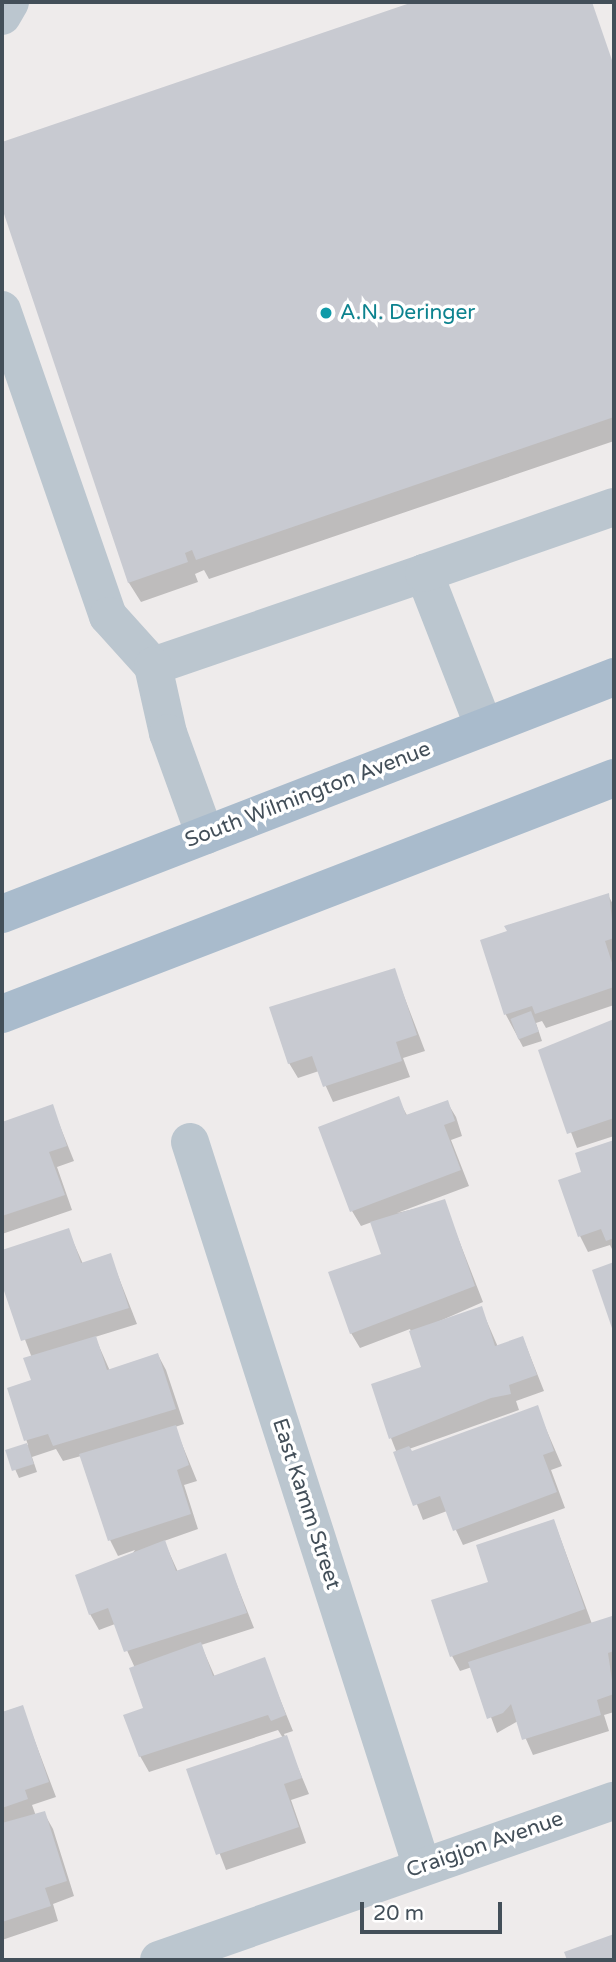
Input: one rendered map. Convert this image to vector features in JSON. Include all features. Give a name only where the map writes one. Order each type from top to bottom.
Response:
[{"type":"main road","name":"South Wilmington Avenue","points":[[2,914],[614,677]]},
{"type":"main road","points":[[2,1014],[614,778]]},
{"type":"street","points":[[2,16],[10,2]]},
{"type":"street","points":[[2,310],[108,616],[153,666],[168,733],[205,835]]},
{"type":"street","points":[[153,666],[614,507]]},
{"type":"street","points":[[424,573],[484,727]]},
{"type":"street","name":"East Kamm Street","points":[[191,1142],[422,1867]]},
{"type":"street","name":"Craigjon Avenue","points":[[159,1960],[614,1801]]},
{"type":"building","name":"A.N. Deringer","points":[[413,2],[592,2],[614,66],[614,417],[196,560],[192,550],[185,553],[188,562],[128,583],[2,208],[2,142]]},
{"type":"building","points":[[609,893],[614,938],[605,941],[614,969],[614,987],[535,1014],[532,1006],[504,1015],[480,940],[507,931],[504,926]]},
{"type":"building","points":[[395,968],[417,1035],[396,1042],[402,1061],[323,1087],[312,1056],[288,1064],[269,1007]]},
{"type":"building","points":[[531,1011],[539,1032],[518,1039],[510,1019]]},
{"type":"building","points":[[614,1019],[614,1118],[567,1134],[538,1050]]},
{"type":"building","points":[[399,1096],[406,1115],[448,1100],[455,1121],[444,1125],[461,1170],[350,1212],[318,1127]]},
{"type":"building","points":[[53,1104],[67,1146],[49,1152],[65,1195],[2,1216],[2,1122]]},
{"type":"building","points":[[614,1140],[614,1238],[606,1241],[601,1229],[578,1237],[558,1180],[581,1172],[575,1153]]},
{"type":"building","points":[[445,1199],[475,1286],[350,1334],[328,1272],[381,1254],[370,1222]]},
{"type":"building","points":[[69,1228],[81,1263],[111,1253],[129,1308],[21,1341],[2,1285],[2,1250]]},
{"type":"building","points":[[614,1262],[614,1334],[592,1270]]},
{"type":"building","points":[[482,1306],[495,1346],[523,1336],[537,1375],[509,1385],[511,1394],[491,1398],[389,1439],[371,1384],[421,1367],[409,1331]]},
{"type":"building","points":[[96,1336],[107,1370],[158,1353],[176,1409],[53,1446],[48,1434],[24,1441],[7,1388],[31,1380],[23,1358]]},
{"type":"building","points":[[538,1405],[554,1451],[543,1455],[557,1492],[453,1531],[440,1496],[413,1506],[393,1452],[409,1446],[412,1451]]},
{"type":"building","points":[[176,1425],[189,1465],[177,1470],[191,1514],[108,1541],[79,1454]]},
{"type":"building","points":[[27,1443],[34,1464],[12,1471],[5,1450]]},
{"type":"building","points":[[554,1519],[585,1609],[450,1657],[431,1600],[488,1582],[476,1545]]},
{"type":"building","points":[[165,1540],[176,1571],[226,1553],[247,1613],[124,1652],[108,1608],[89,1615],[75,1575]]},
{"type":"building","points":[[612,1616],[614,1651],[608,1653],[614,1694],[597,1700],[601,1715],[522,1740],[511,1704],[503,1713],[487,1719],[468,1662]]},
{"type":"building","points":[[201,1642],[213,1676],[265,1657],[286,1715],[271,1721],[268,1715],[139,1757],[123,1715],[143,1708],[129,1668]]},
{"type":"building","points":[[23,1705],[49,1782],[25,1790],[28,1799],[2,1808],[2,1712]]},
{"type":"building","points":[[287,1735],[302,1778],[284,1784],[299,1827],[216,1855],[186,1769]]},
{"type":"building","points":[[45,1811],[67,1881],[45,1888],[51,1906],[2,1922],[2,1823]]},
{"type":"building","points":[[614,1934],[614,1960],[567,1960],[564,1952]]},
{"type":"place","name":"A.N. Deringer","points":[[326,313]]}]
